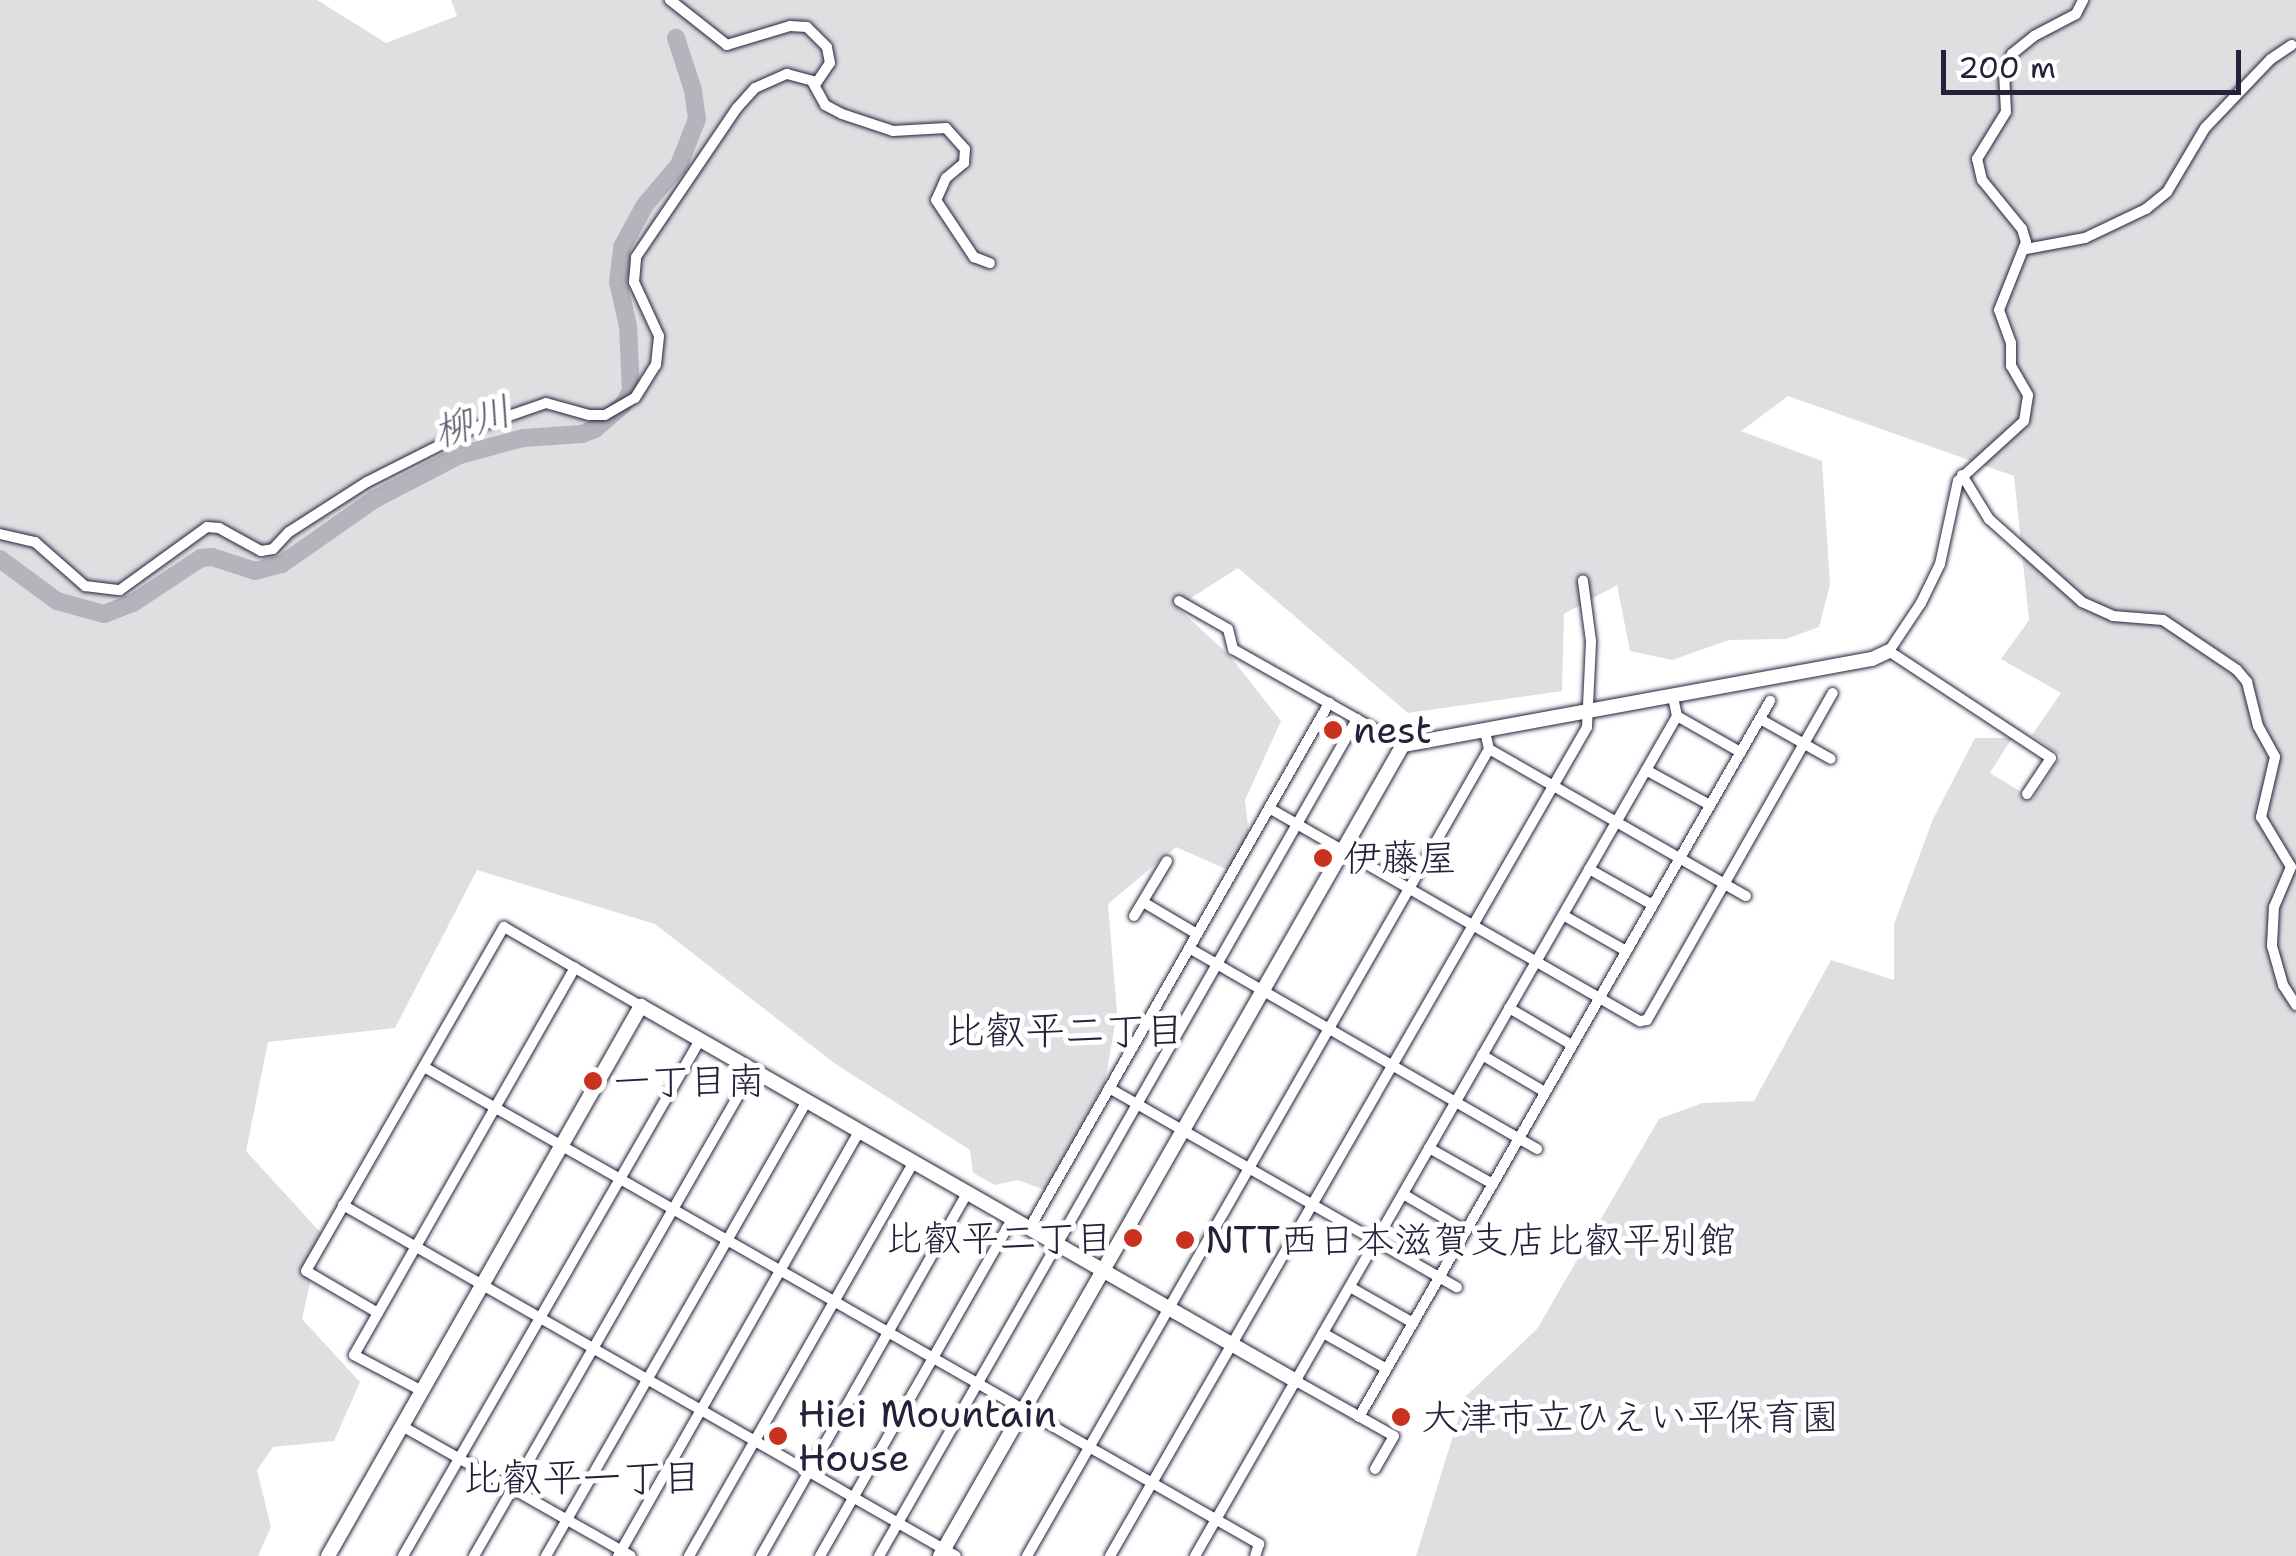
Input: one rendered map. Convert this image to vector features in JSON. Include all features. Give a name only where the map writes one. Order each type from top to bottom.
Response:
[{"type":"street","points":[[670,0],[727,45],[790,26],[807,27],[830,53],[826,70],[813,83]]},
{"type":"street","points":[[1180,601],[1228,629],[1233,649],[1403,746],[1673,698],[1872,659],[1888,651],[1922,603],[1940,564],[1954,490],[1962,475],[2024,421],[2028,395],[2011,366],[2011,343],[2000,310],[2026,248],[2022,229],[1978,172],[1978,154],[2006,112],[2004,72],[2012,54],[2034,36],[2076,14],[2083,0]]},
{"type":"street","points":[[2026,248],[2085,238],[2146,209],[2167,192],[2216,116],[2271,59],[2292,45]]},
{"type":"street","points":[[0,534],[35,542],[85,586],[120,590],[207,527],[219,528],[247,546],[268,551],[367,482],[461,433],[536,405],[557,405],[595,416],[615,411],[642,390],[658,352],[658,328],[632,275],[642,247],[756,88],[787,74],[813,83],[825,105],[842,114],[894,131],[946,128],[965,149],[964,163],[946,178],[936,200],[974,257],[990,263]]},
{"type":"street","points":[[1962,475],[1972,485],[1989,519],[2082,602],[2102,614],[2164,620],[2237,670],[2247,682],[2258,726],[2275,757],[2260,817],[2291,867],[2274,907],[2272,946],[2282,984],[2296,1006]]},
{"type":"street","points":[[1110,1556],[1586,727],[1590,712],[1590,642],[1583,581]]},
{"type":"street","points":[[1888,651],[2051,758],[2027,794]]},
{"type":"street","points":[[1269,808],[1640,1022],[1647,1020],[1833,694]]},
{"type":"street","points":[[1195,1556],[1677,716],[1673,698]]},
{"type":"street","points":[[1359,1417],[1770,701]]},
{"type":"street","points":[[1029,1228],[1328,703]]},
{"type":"street","points":[[1677,716],[1740,752]]},
{"type":"street","points":[[879,1556],[1357,719]]},
{"type":"street","points":[[1760,719],[1831,759]]},
{"type":"street","points":[[1027,1556],[1489,749],[1485,731]]},
{"type":"street","points":[[344,1206],[947,1554],[1024,1409],[1403,746]]},
{"type":"street","points":[[1489,749],[1746,896]]},
{"type":"street","points":[[1646,770],[1710,805]]},
{"type":"street","points":[[1134,916],[1167,861]]},
{"type":"street","points":[[1590,869],[1653,905]]},
{"type":"street","points":[[1143,902],[1197,934]]},
{"type":"street","points":[[1563,915],[1626,951]]},
{"type":"street","points":[[378,1313],[306,1271],[504,928],[1394,1436],[1374,1469]]},
{"type":"street","points":[[1189,948],[1538,1149]]},
{"type":"street","points":[[422,1391],[354,1355],[575,968]]},
{"type":"street","points":[[328,1556],[641,1006]]},
{"type":"street","points":[[1510,1008],[1572,1045]]},
{"type":"street","points":[[403,1556],[700,1040]]},
{"type":"street","points":[[1482,1056],[1546,1092]]},
{"type":"street","points":[[424,1066],[1259,1544],[1255,1556]]},
{"type":"street","points":[[474,1556],[753,1070]]},
{"type":"street","points":[[1109,1088],[1457,1287]]},
{"type":"street","points":[[546,1556],[807,1101]]},
{"type":"street","points":[[402,1426],[623,1554],[859,1131]]},
{"type":"street","points":[[1429,1148],[1492,1184]]},
{"type":"street","points":[[689,1556],[914,1162]]},
{"type":"street","points":[[761,1556],[967,1193]]},
{"type":"street","points":[[1403,1194],[1466,1230]]},
{"type":"street","points":[[820,1556],[1012,1219]]},
{"type":"street","points":[[1350,1287],[1413,1323]]},
{"type":"street","points":[[1323,1333],[1386,1369]]},
{"type":"shaded area","points":[[0,0],[317,0],[386,43],[457,16],[451,0],[2296,0],[2296,1556],[1416,1556],[1465,1397],[1537,1329],[1659,1119],[1702,1103],[1754,1101],[1831,960],[1894,980],[1894,924],[1933,819],[1975,738],[2012,738],[1990,773],[2033,799],[2061,756],[2032,735],[2061,693],[2001,659],[2029,620],[2014,476],[1788,396],[1741,431],[1822,461],[1830,585],[1819,627],[1786,639],[1729,640],[1672,660],[1630,651],[1617,585],[1564,614],[1562,691],[1408,713],[1238,568],[1177,607],[1230,656],[1281,721],[1245,800],[1249,836],[1228,870],[1176,847],[1108,904],[1117,1012],[1105,1083],[1045,1190],[1018,1180],[995,1185],[973,1173],[970,1150],[834,1063],[655,924],[477,870],[395,1028],[268,1042],[246,1151],[321,1233],[302,1319],[360,1382],[334,1441],[273,1447],[257,1470],[271,1527],[258,1556],[0,1556]]},
{"type":"waterway","name":"柳川","points":[[0,559],[57,601],[104,614],[133,603],[201,558],[212,557],[255,571],[282,564],[375,499],[460,455],[523,438],[582,434],[595,429],[623,405],[631,391],[628,326],[618,282],[622,247],[645,205],[679,165],[697,119],[693,90],[676,38]]},
{"type":"place","name":"nest","points":[[1333,730]]},
{"type":"place","name":"伊藤屋","points":[[1323,858]]},
{"type":"place","name":"一丁目南","points":[[593,1081]]},
{"type":"place","name":"比叡平二丁目","points":[[1133,1238]]},
{"type":"place","name":"NTT西日本滋賀支店比叡平別館","points":[[1185,1240]]},
{"type":"place","name":"大津市立ひえい平保育園","points":[[1401,1417]]},
{"type":"place","name":"Hiei Mountain House","points":[[778,1436]]},
{"type":"district","name":"比叡平二丁目","points":[[1065,1030]]},
{"type":"district","name":"比叡平一丁目","points":[[582,1477]]}]
